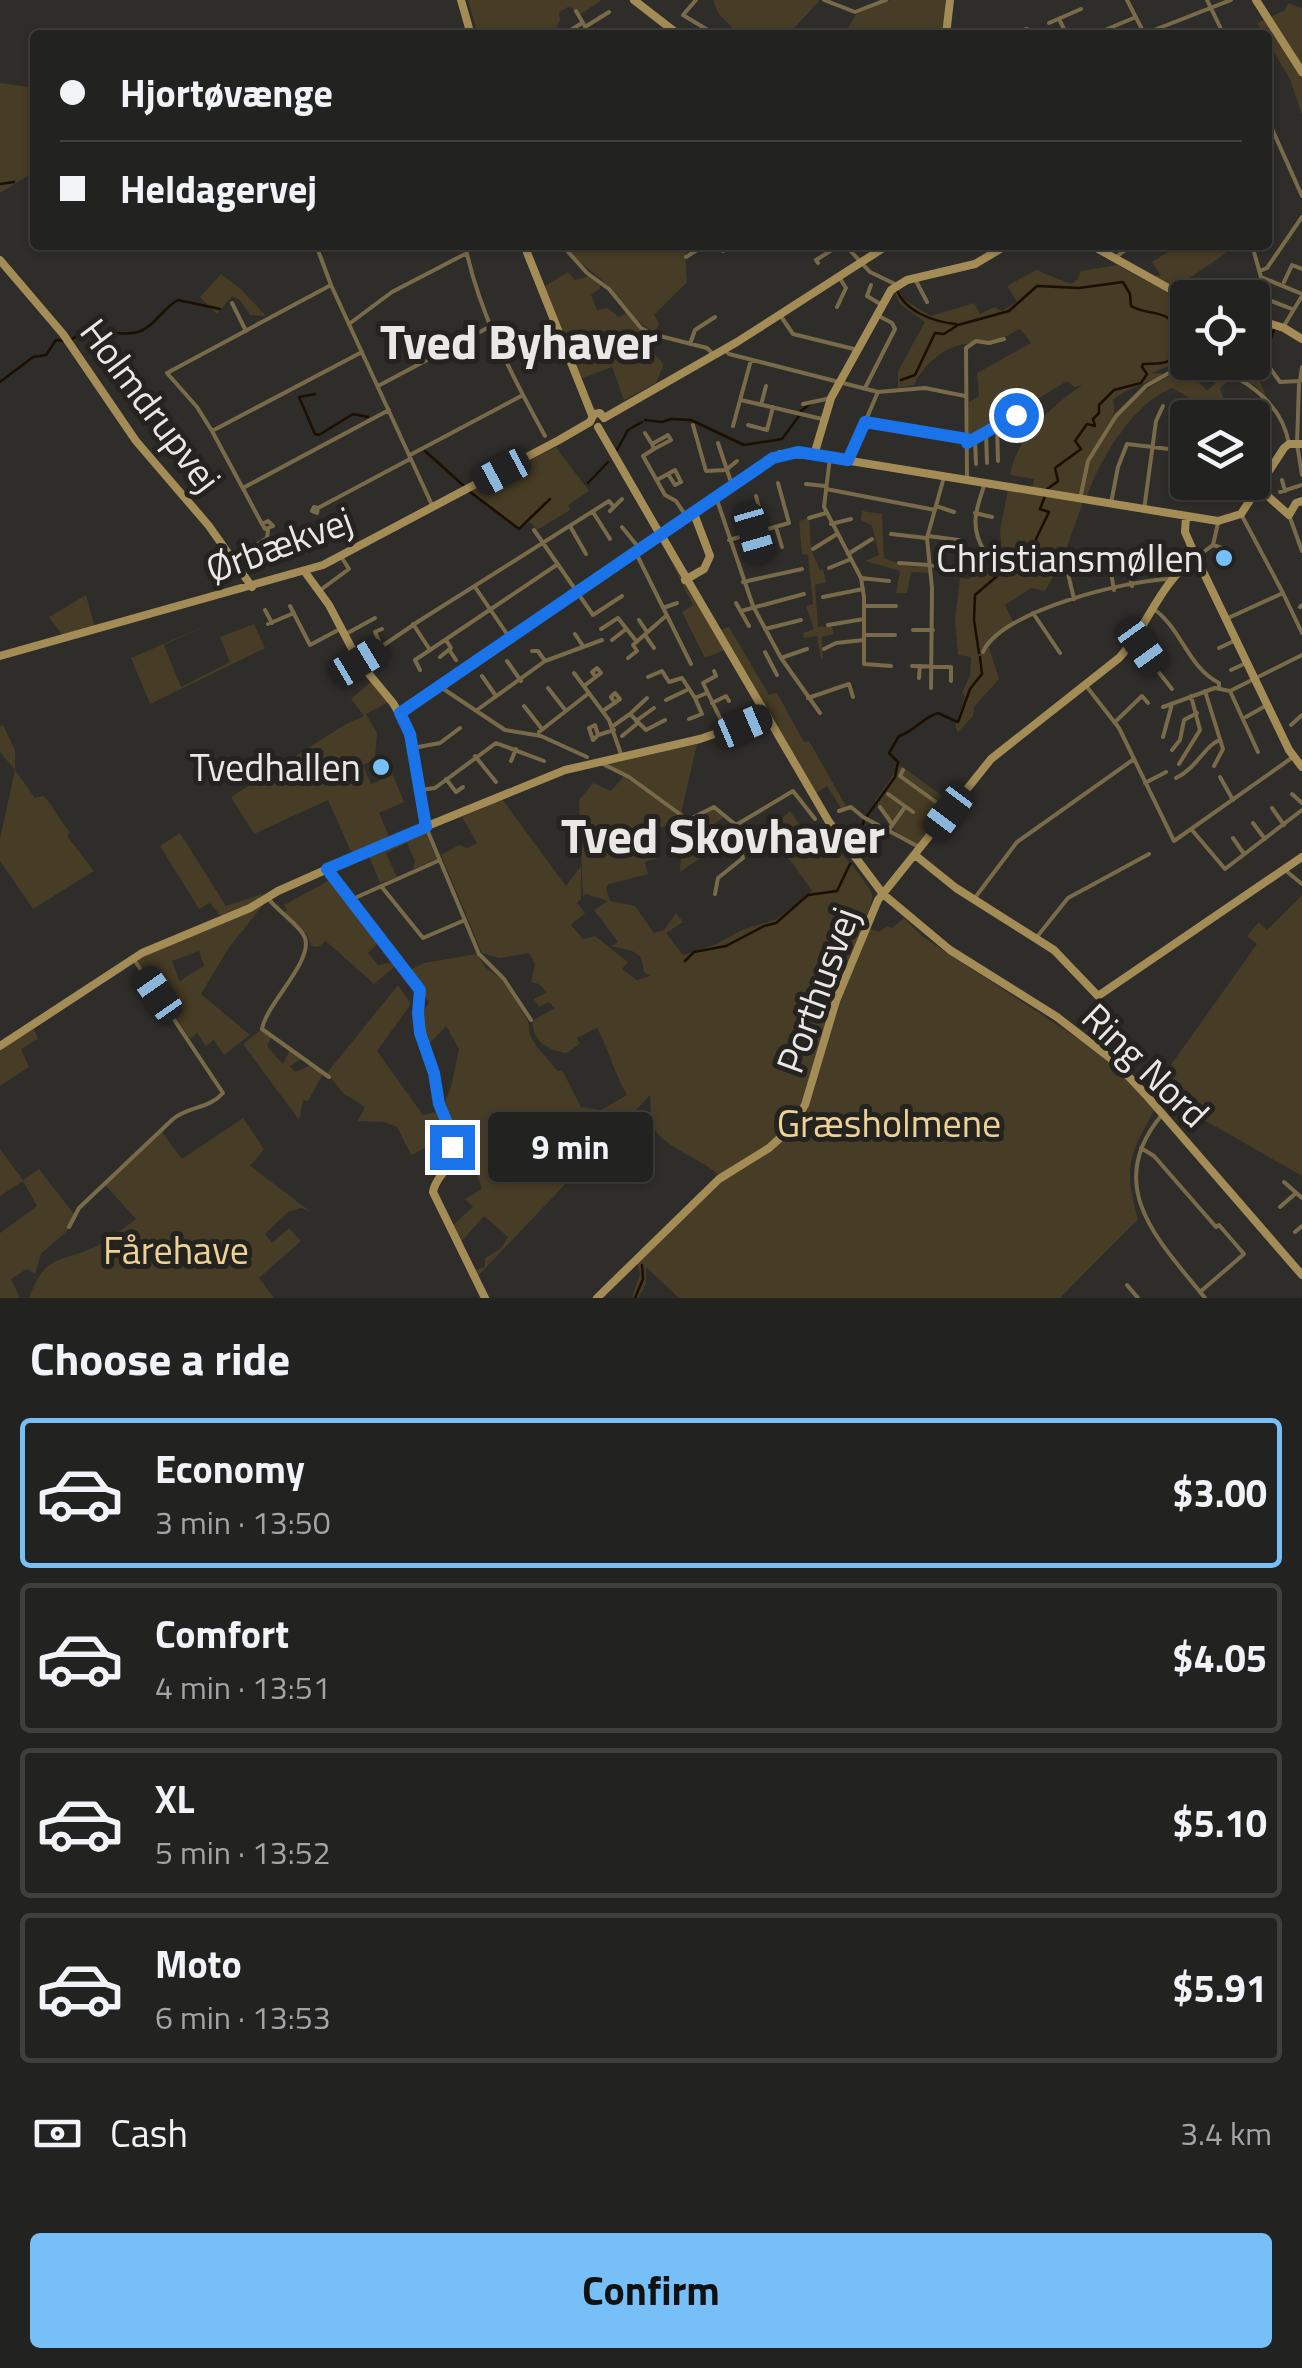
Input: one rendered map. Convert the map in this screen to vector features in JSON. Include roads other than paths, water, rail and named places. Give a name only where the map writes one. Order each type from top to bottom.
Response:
[{"type":"street","points":[[461,0],[470,30]]},
{"type":"street","points":[[634,0],[671,30]]},
{"type":"street","points":[[696,0],[683,14],[708,30]]},
{"type":"street","points":[[824,0],[855,12],[886,0]]},
{"type":"street","points":[[947,30],[950,0]]},
{"type":"street","points":[[1127,0],[1142,30]]},
{"type":"street","points":[[1208,0],[1222,30]]},
{"type":"street","points":[[1154,30],[1231,0]]},
{"type":"street","points":[[1256,0],[1302,72]]},
{"type":"street","points":[[1049,23],[1081,9]]},
{"type":"street","points":[[576,11],[586,30]]},
{"type":"street","points":[[571,30],[609,12]]},
{"type":"street","points":[[1105,30],[1136,17]]},
{"type":"street","points":[[1060,19],[1064,30]]},
{"type":"street","points":[[1168,24],[1170,30]]},
{"type":"street","points":[[1272,129],[1302,196]]},
{"type":"street","points":[[1260,274],[1301,220]]},
{"type":"street","points":[[318,250],[433,508]]},
{"type":"street","points":[[466,250],[491,326],[545,436]]},
{"type":"street","name":"Ring Nord","points":[[528,250],[577,378],[620,463],[766,716],[859,865],[922,929],[1080,1033],[1114,1062],[1302,1274]]},
{"type":"street","points":[[566,250],[587,273],[609,289],[641,328],[652,334],[878,392],[925,388],[965,396]]},
{"type":"street","points":[[686,256],[694,250]]},
{"type":"street","points":[[818,263],[816,260],[833,250]]},
{"type":"street","points":[[847,250],[873,274],[896,285]]},
{"type":"street","name":"Ørbækvej","points":[[0,656],[304,572],[342,557],[719,352],[880,250]]},
{"type":"street","points":[[814,455],[831,398],[896,285],[975,264],[999,250]]},
{"type":"street","points":[[1101,250],[1170,291]]},
{"type":"street","points":[[1115,258],[1125,250]]},
{"type":"street","points":[[1253,250],[1260,280]]},
{"type":"street","points":[[349,324],[392,292],[467,253]]},
{"type":"street","name":"Holmdrupvej","points":[[0,260],[64,334],[136,441],[210,526],[252,587]]},
{"type":"street","points":[[1283,284],[1292,265],[1302,269]]},
{"type":"street","points":[[1260,274],[1302,295],[1285,324]]},
{"type":"street","points":[[836,307],[846,288],[839,277]]},
{"type":"street","points":[[915,279],[927,302]]},
{"type":"street","points":[[871,285],[868,297],[882,304]]},
{"type":"street","points":[[255,546],[267,538],[273,526],[270,522],[262,524],[212,431],[167,374],[331,286]]},
{"type":"street","points":[[1270,298],[1292,309]]},
{"type":"street","points":[[232,303],[246,331]]},
{"type":"street","points":[[780,315],[793,334],[858,350]]},
{"type":"street","points":[[690,344],[694,330],[715,316]]},
{"type":"street","points":[[864,389],[895,329],[876,316]]},
{"type":"street","points":[[1270,325],[1302,338]]},
{"type":"street","points":[[378,386],[491,326]]},
{"type":"street","points":[[967,480],[968,344],[1004,340]]},
{"type":"street","points":[[212,431],[362,352]]},
{"type":"street","points":[[733,426],[752,360]]},
{"type":"street","points":[[1302,367],[1296,444],[1302,475]]},
{"type":"street","points":[[1270,368],[1280,382],[1299,383]]},
{"type":"street","points":[[1080,499],[1088,461],[1116,416],[1146,386],[1170,372]]},
{"type":"street","points":[[1240,380],[1272,405],[1296,444]]},
{"type":"street","points":[[761,405],[766,386]]},
{"type":"street","points":[[848,460],[878,392]]},
{"type":"street","points":[[318,508],[523,395]]},
{"type":"street","points":[[803,404],[831,398]]},
{"type":"street","points":[[741,400],[822,419]]},
{"type":"street","points":[[1144,510],[1156,421],[1164,406]]},
{"type":"street","points":[[748,425],[767,430],[773,408]]},
{"type":"street","points":[[243,488],[389,410]]},
{"type":"street","points":[[865,422],[967,441],[1016,415],[1030,425]]},
{"type":"street","points":[[996,425],[998,462]]},
{"type":"street","points":[[694,426],[704,468],[710,473],[726,470],[737,461]]},
{"type":"street","points":[[985,432],[987,464]]},
{"type":"street","points":[[646,434],[653,447],[641,453],[666,496],[690,514],[710,556],[704,569],[687,579]]},
{"type":"street","points":[[975,438],[976,464]]},
{"type":"street","points":[[718,443],[732,485]]},
{"type":"street","points":[[1111,504],[1118,466],[1127,444],[1169,449]]},
{"type":"street","points":[[1270,473],[1296,444]]},
{"type":"street","points":[[400,713],[660,532],[780,454],[848,460],[1218,522],[1241,514],[1252,500]]},
{"type":"street","points":[[830,458],[826,513],[861,578],[864,664],[891,666]]},
{"type":"street","points":[[656,480],[670,477],[674,470],[681,482],[675,486],[670,477]]},
{"type":"street","points":[[931,688],[933,630],[928,537],[944,477]]},
{"type":"street","points":[[1282,480],[1282,492],[1302,485]]},
{"type":"street","points":[[730,540],[790,523],[778,482]]},
{"type":"street","points":[[984,552],[975,532],[975,513],[985,483]]},
{"type":"street","points":[[806,484],[954,512]]},
{"type":"street","points":[[716,496],[753,606],[782,660],[820,713]]},
{"type":"street","points":[[756,496],[765,530]]},
{"type":"street","points":[[1270,498],[1289,516],[1302,551]]},
{"type":"street","points":[[359,662],[542,542],[609,501],[612,509],[622,500]]},
{"type":"street","points":[[1289,516],[1299,502]]},
{"type":"street","points":[[1284,506],[1299,502]]},
{"type":"street","points":[[593,512],[610,539]]},
{"type":"street","points":[[809,518],[826,513]]},
{"type":"street","points":[[975,513],[992,516]]},
{"type":"street","points":[[1241,514],[1302,633]]},
{"type":"street","points":[[1186,517],[1185,532],[1266,706],[1293,758],[1302,766]]},
{"type":"street","points":[[831,524],[851,518]]},
{"type":"street","points":[[1197,557],[1213,545],[1218,522]]},
{"type":"street","points":[[570,526],[586,554]]},
{"type":"street","points":[[622,526],[691,664]]},
{"type":"street","points":[[776,527],[782,547]]},
{"type":"street","points":[[534,530],[593,615],[622,596]]},
{"type":"street","points":[[754,533],[760,554]]},
{"type":"street","points":[[812,549],[837,534]]},
{"type":"street","points":[[891,534],[959,540]]},
{"type":"street","points":[[830,568],[872,539]]},
{"type":"street","points":[[1213,545],[1228,550],[1233,562]]},
{"type":"street","points":[[1132,586],[1126,556],[1133,550]]},
{"type":"street","points":[[319,591],[349,569],[342,557]]},
{"type":"street","name":"Porthusvej","points":[[598,1298],[719,1179],[769,1148],[790,1129],[805,1105],[836,1001],[870,913],[991,758],[1086,686],[1134,641],[1172,579],[1197,557]]},
{"type":"street","points":[[1109,561],[1114,590]]},
{"type":"street","points":[[899,562],[972,568]]},
{"type":"street","points":[[1065,562],[1074,599]]},
{"type":"street","points":[[420,670],[415,660],[558,564]]},
{"type":"street","points":[[743,582],[802,568]]},
{"type":"street","points":[[304,572],[359,662],[400,713],[412,748],[426,827],[465,920],[482,958],[504,979],[531,1020]]},
{"type":"street","points":[[861,578],[889,581]]},
{"type":"street","points":[[983,652],[992,637],[1033,613],[1074,599],[1172,579]]},
{"type":"street","points":[[474,586],[509,637]]},
{"type":"street","points":[[823,597],[863,588]]},
{"type":"street","points":[[922,588],[932,588]]},
{"type":"street","points":[[741,610],[804,594]]},
{"type":"street","points":[[1226,619],[1283,594]]},
{"type":"street","points":[[736,603],[749,626]]},
{"type":"street","points":[[663,608],[677,604]]},
{"type":"street","points":[[290,606],[310,645],[375,618]]},
{"type":"street","points":[[864,606],[896,606]]},
{"type":"street","points":[[1152,608],[1168,620],[1201,673],[1218,683],[1219,689]]},
{"type":"street","points":[[265,610],[270,624],[294,613]]},
{"type":"street","points":[[1033,613],[1060,653]]},
{"type":"street","points":[[642,657],[633,645],[667,615]]},
{"type":"street","points":[[601,629],[618,618],[637,642]]},
{"type":"street","points":[[828,625],[864,619]]},
{"type":"street","points":[[638,620],[654,648]]},
{"type":"street","points":[[765,628],[801,620]]},
{"type":"street","points":[[414,624],[430,650]]},
{"type":"street","points":[[382,629],[375,632],[382,648]]},
{"type":"street","points":[[612,640],[626,629]]},
{"type":"street","points":[[913,630],[933,630]]},
{"type":"street","points":[[575,634],[583,646]]},
{"type":"street","points":[[824,649],[864,637],[895,635]]},
{"type":"street","points":[[446,640],[456,660]]},
{"type":"street","points":[[477,710],[545,661],[602,640]]},
{"type":"street","points":[[1219,648],[1236,640]]},
{"type":"street","points":[[1134,641],[1172,689]]},
{"type":"street","points":[[772,644],[781,642]]},
{"type":"street","points":[[774,668],[807,649]]},
{"type":"street","points":[[628,658],[638,650]]},
{"type":"street","points":[[440,657],[450,651]]},
{"type":"street","points":[[532,651],[538,651],[545,661]]},
{"type":"street","points":[[765,652],[777,675]]},
{"type":"street","points":[[1163,707],[1204,691],[1230,691],[1301,658]]},
{"type":"street","points":[[507,662],[521,681]]},
{"type":"street","points":[[1231,670],[1246,663]]},
{"type":"street","points":[[912,666],[952,667],[951,681]]},
{"type":"street","points":[[919,678],[920,666]]},
{"type":"street","points":[[648,677],[662,671],[669,682],[682,678],[702,714],[689,719]]},
{"type":"street","points":[[714,672],[716,676],[703,683],[723,732]]},
{"type":"street","points":[[574,673],[614,728],[621,756]]},
{"type":"street","points":[[482,676],[496,696]]},
{"type":"street","points":[[584,686],[596,677]]},
{"type":"street","points":[[808,698],[849,684],[853,696]]},
{"type":"street","points":[[438,686],[505,730],[546,738],[587,757]]},
{"type":"street","points":[[1086,686],[1114,722],[1174,841],[1293,758]]},
{"type":"street","points":[[548,688],[566,711]]},
{"type":"street","points":[[666,700],[689,689]]},
{"type":"street","points":[[1204,691],[1223,749],[1214,766]]},
{"type":"street","points":[[1230,691],[1258,752]]},
{"type":"street","points":[[524,706],[541,730],[590,693]]},
{"type":"street","points":[[695,698],[707,693]]},
{"type":"street","points":[[1180,764],[1200,730],[1191,695]]},
{"type":"street","points":[[712,703],[726,696],[729,702]]},
{"type":"street","points":[[1114,722],[1142,696],[1148,703]]},
{"type":"street","points":[[598,735],[614,728],[647,698]]},
{"type":"street","points":[[1163,737],[1172,702]]},
{"type":"street","points":[[603,711],[615,703]]},
{"type":"street","points":[[1246,717],[1266,706]]},
{"type":"street","points":[[622,736],[654,708]]},
{"type":"street","points":[[1172,750],[1180,740],[1184,720],[1197,713]]},
{"type":"street","points":[[630,714],[646,730],[665,720]]},
{"type":"street","points":[[1291,724],[1302,715]]},
{"type":"street","points":[[0,1046],[133,958],[250,908],[327,869],[543,778],[723,732],[766,716]]},
{"type":"street","points":[[412,748],[440,743],[460,728]]},
{"type":"street","points":[[1176,778],[1193,769],[1209,744],[1221,740]]},
{"type":"street","points":[[420,790],[435,788],[496,743],[544,761]]},
{"type":"street","points":[[511,760],[516,749]]},
{"type":"street","points":[[475,756],[496,782]]},
{"type":"street","points":[[974,900],[1017,842],[1134,759]]},
{"type":"street","points":[[602,760],[688,820],[714,807],[722,811],[733,825],[743,858],[715,882],[715,894]]},
{"type":"street","points":[[903,770],[900,776],[948,812]]},
{"type":"street","points":[[1145,783],[1166,772]]},
{"type":"street","points":[[1220,777],[1233,800]]},
{"type":"street","points":[[446,779],[456,792],[464,786]]},
{"type":"street","points":[[733,825],[792,791],[815,819]]},
{"type":"street","points":[[888,794],[914,812]]},
{"type":"street","points":[[1292,794],[1302,803]]},
{"type":"street","points":[[840,811],[851,807],[918,852],[974,900],[1036,938],[1070,965],[1096,996],[1106,994],[1302,857]]},
{"type":"street","points":[[880,807],[892,824]]},
{"type":"street","points":[[888,831],[906,807]]},
{"type":"street","points":[[1272,808],[1284,826]]},
{"type":"street","points":[[1192,830],[1222,868],[1302,810]]},
{"type":"street","points":[[1297,816],[1302,822]]},
{"type":"street","points":[[1252,823],[1265,840]]},
{"type":"street","points":[[1277,831],[1284,839]]},
{"type":"street","points":[[1232,838],[1245,854]]},
{"type":"street","points":[[1257,846],[1263,853]]},
{"type":"street","name":"Ring Nord","points":[[847,849],[885,892]]},
{"type":"street","points":[[1036,938],[1068,898],[1149,854]]},
{"type":"street","points":[[357,896],[440,860]]},
{"type":"street","points":[[327,869],[422,994],[418,1010],[420,1033],[452,1140],[448,1171],[435,1184],[433,1192],[485,1298]]},
{"type":"street","points":[[1285,870],[1302,884]]},
{"type":"street","points":[[381,886],[422,938],[465,920]]},
{"type":"street","points":[[267,897],[303,934],[306,944],[296,972],[268,1012],[262,1029],[330,1077]]},
{"type":"street","points":[[70,1227],[80,1208],[173,1119],[184,1111],[210,1104],[222,1093],[133,958]]},
{"type":"street","points":[[1141,1148],[1154,1156],[1244,1254],[1201,1296],[1145,1219],[1136,1178],[1141,1148],[1162,1113]]},
{"type":"street","points":[[1284,1182],[1302,1198]]},
{"type":"street","points":[[1280,1207],[1296,1193]]},
{"type":"street","points":[[1294,1232],[1302,1226]]},
{"type":"street","points":[[1127,1284],[1138,1298]]},
{"type":"waterway","points":[[0,184],[14,182]]},
{"type":"waterway","points":[[901,380],[915,375],[935,333],[944,334],[958,325],[1009,311],[1037,286],[1079,288],[1123,282],[1131,306],[1170,319]]},
{"type":"waterway","points":[[897,290],[907,304],[922,314],[956,324]]},
{"type":"waterway","points":[[72,339],[87,329],[97,336],[138,332],[178,300],[220,309]]},
{"type":"waterway","points":[[1270,340],[1274,330]]},
{"type":"waterway","points":[[0,382],[33,357],[46,355],[56,340],[64,341]]},
{"type":"waterway","points":[[1046,490],[1058,481],[1055,468],[1081,449],[1075,441],[1087,424],[1095,426],[1093,419],[1099,413],[1099,405],[1114,390],[1141,383],[1147,374],[1143,364],[1159,364],[1170,359]]},
{"type":"waterway","points":[[315,394],[299,397],[315,434],[353,414],[368,417]]},
{"type":"waterway","points":[[800,412],[810,404]]},
{"type":"waterway","points":[[645,420],[691,420],[744,445],[782,439],[799,416]]},
{"type":"waterway","points":[[617,450],[628,430],[642,422]]},
{"type":"waterway","points":[[425,451],[464,486]]},
{"type":"waterway","points":[[588,483],[608,462]]},
{"type":"waterway","points":[[469,491],[519,529],[550,499]]},
{"type":"waterway","points":[[979,653],[975,595],[1010,565],[1025,562],[1049,512],[1040,509],[1045,496]]},
{"type":"waterway","points":[[867,816],[895,777],[898,762],[889,753],[899,736],[938,713],[958,722],[970,689],[982,674],[980,657]]},
{"type":"waterway","points":[[855,853],[864,820]]},
{"type":"waterway","points":[[685,961],[694,952],[726,946],[776,923],[808,895],[837,891],[850,864]]},
{"type":"waterway","points":[[635,1298],[643,1279],[642,1265]]},
{"type":"place","name":"Christiansmøllen","points":[[1224,558]]},
{"type":"place","name":"Tvedhallen","points":[[381,767]]},
{"type":"district","name":"Tved Byhaver","points":[[519,341]]},
{"type":"district","name":"Tved Skovhaver","points":[[723,835]]},
{"type":"park label","name":"Græsholmene","points":[[889,1123]]},
{"type":"park label","name":"Fårehave","points":[[176,1250]]}]
